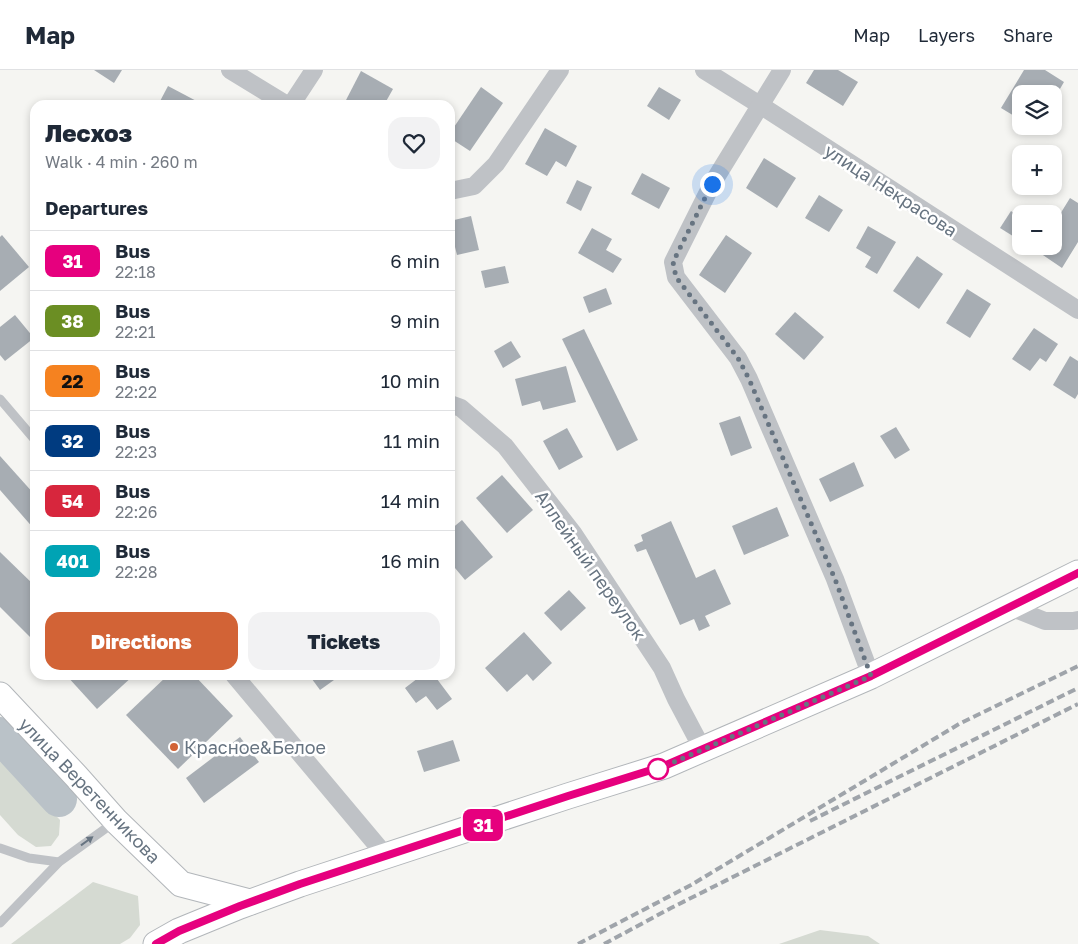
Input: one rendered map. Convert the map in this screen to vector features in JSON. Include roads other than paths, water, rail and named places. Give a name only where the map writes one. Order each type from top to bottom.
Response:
[{"type":"main road","points":[[156,944],[179,931],[245,904],[664,766],[871,676],[1078,574]]},
{"type":"main road","name":"улица Веретенникова","points":[[0,696],[116,821],[181,884],[245,904]]},
{"type":"street","points":[[230,70],[279,100]]},
{"type":"street","points":[[294,100],[314,70]]},
{"type":"street","points":[[455,190],[474,186],[496,164],[560,70]]},
{"type":"street","name":"улица Некрасова","points":[[704,70],[1078,310]]},
{"type":"street","points":[[782,70],[712,184],[673,262],[676,277],[738,358],[753,388],[835,579],[871,676]]},
{"type":"street","name":"Аллейный переулок","points":[[455,406],[461,408],[505,446],[574,533],[662,668],[703,750]]},
{"type":"street","points":[[1010,607],[1045,621],[1078,620]]},
{"type":"street","points":[[238,680],[386,856]]},
{"type":"lane","points":[[0,399],[30,434]]},
{"type":"lane","points":[[0,923],[59,862],[116,821]]},
{"type":"lane","points":[[0,848],[29,858],[59,862]]},
{"type":"waterway","points":[[0,735],[59,799]]},
{"type":"railway","points":[[578,944],[691,885],[959,724],[1078,666]]},
{"type":"railway","points":[[810,821],[1078,688]]},
{"type":"railway","points":[[604,944],[671,908],[1078,704]]},
{"type":"place","name":"Красное&Белое","points":[[174,747]]}]
